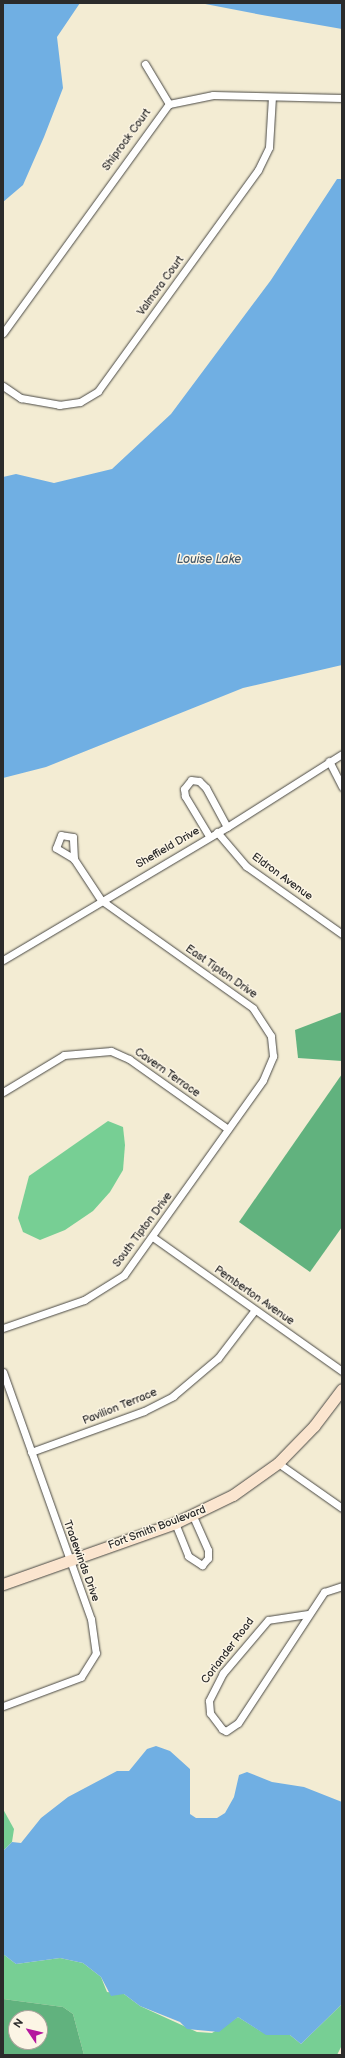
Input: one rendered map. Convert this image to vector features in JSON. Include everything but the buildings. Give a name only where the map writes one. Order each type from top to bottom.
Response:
[{"type":"street","points":[[145,64],[169,104],[213,95],[272,98],[342,98]]},
{"type":"street","name":"Valmora Court","points":[[3,386],[27,400],[60,406],[80,402],[98,391],[258,170],[269,147],[272,98]]},
{"type":"street","name":"Shiprock Court","points":[[3,334],[169,104]]},
{"type":"street","name":"Sheffield Drive","points":[[3,960],[101,900],[209,836],[227,827],[342,754]]},
{"type":"street","points":[[329,762],[342,787]]},
{"type":"street","points":[[209,836],[185,796],[184,789],[191,780],[199,781],[206,788],[227,827]]},
{"type":"street","name":"Eldron Avenue","points":[[217,832],[246,866],[342,934]]},
{"type":"street","points":[[74,859],[101,900]]},
{"type":"street","name":"East Tipton Drive","points":[[101,900],[253,1008],[265,1022],[273,1056],[263,1080],[228,1129]]},
{"type":"street","name":"Cavern Terrace","points":[[3,1092],[64,1055],[111,1051],[130,1059],[228,1129]]},
{"type":"street","name":"South Tipton Drive","points":[[3,1328],[106,1290],[124,1275],[154,1238],[228,1129]]},
{"type":"street","name":"Pemberton Avenue","points":[[154,1238],[254,1311],[342,1371]]},
{"type":"street","name":"Pavilion Terrace","points":[[31,1452],[144,1411],[173,1396],[218,1358],[254,1311]]},
{"type":"street","name":"Tradewinds Drive","points":[[3,1372],[69,1561],[91,1619],[96,1653],[91,1665],[81,1677],[3,1706]]},
{"type":"street","name":"Fort Smith Boulevard","points":[[3,1584],[175,1523],[193,1516],[233,1495],[278,1463],[314,1426],[342,1389]]},
{"type":"street","points":[[278,1463],[342,1508]]},
{"type":"street","points":[[175,1523],[188,1556],[202,1565],[208,1558],[208,1550],[193,1516]]},
{"type":"street","name":"Coriander Road","points":[[308,1614],[268,1620],[223,1673],[213,1687],[209,1701],[210,1713],[222,1729],[226,1731],[238,1723],[308,1614],[329,1588],[342,1586]]},
{"type":"green space","points":[[342,1012],[342,1061],[298,1058],[295,1030]]},
{"type":"green space","points":[[342,1074],[342,1227],[310,1272],[239,1222]]},
{"type":"green space","points":[[108,1121],[123,1127],[125,1145],[123,1170],[110,1192],[93,1211],[65,1230],[40,1240],[23,1232],[18,1218],[29,1176]]},
{"type":"green space","points":[[3,1809],[14,1829],[12,1842],[3,1851]]},
{"type":"green space","points":[[3,1954],[16,1964],[60,1958],[83,1963],[101,1977],[107,1992],[124,1994],[140,2006],[197,2032],[212,2033],[238,2017],[262,2032],[290,2035],[301,2044],[342,2004],[342,2045],[337,2055],[84,2055],[73,2014],[63,2007],[3,1999]]},
{"type":"green space","points":[[3,1999],[63,2007],[73,2014],[84,2055],[3,2055]]},
{"type":"water","points":[[3,3],[80,3],[57,37],[63,88],[23,185],[3,202]]},
{"type":"water","points":[[200,3],[342,3],[342,29],[262,15]]},
{"type":"water","name":"Louise Lake","points":[[337,179],[342,179],[342,665],[243,688],[46,767],[3,778],[3,477],[16,474],[54,483],[112,469],[171,414],[271,280]]},
{"type":"water","points":[[156,1746],[170,1751],[190,1769],[190,1814],[196,1818],[217,1818],[225,1813],[234,1797],[239,1775],[247,1772],[272,1782],[304,1787],[342,1802],[342,2004],[301,2044],[290,2035],[266,2035],[238,2017],[219,2032],[187,2029],[180,2022],[140,2006],[124,1994],[111,1996],[101,1977],[83,1963],[60,1958],[16,1964],[3,1954],[3,1851],[12,1842],[21,1843],[41,1818],[68,1797],[117,1771],[129,1771],[147,1749]]}]
